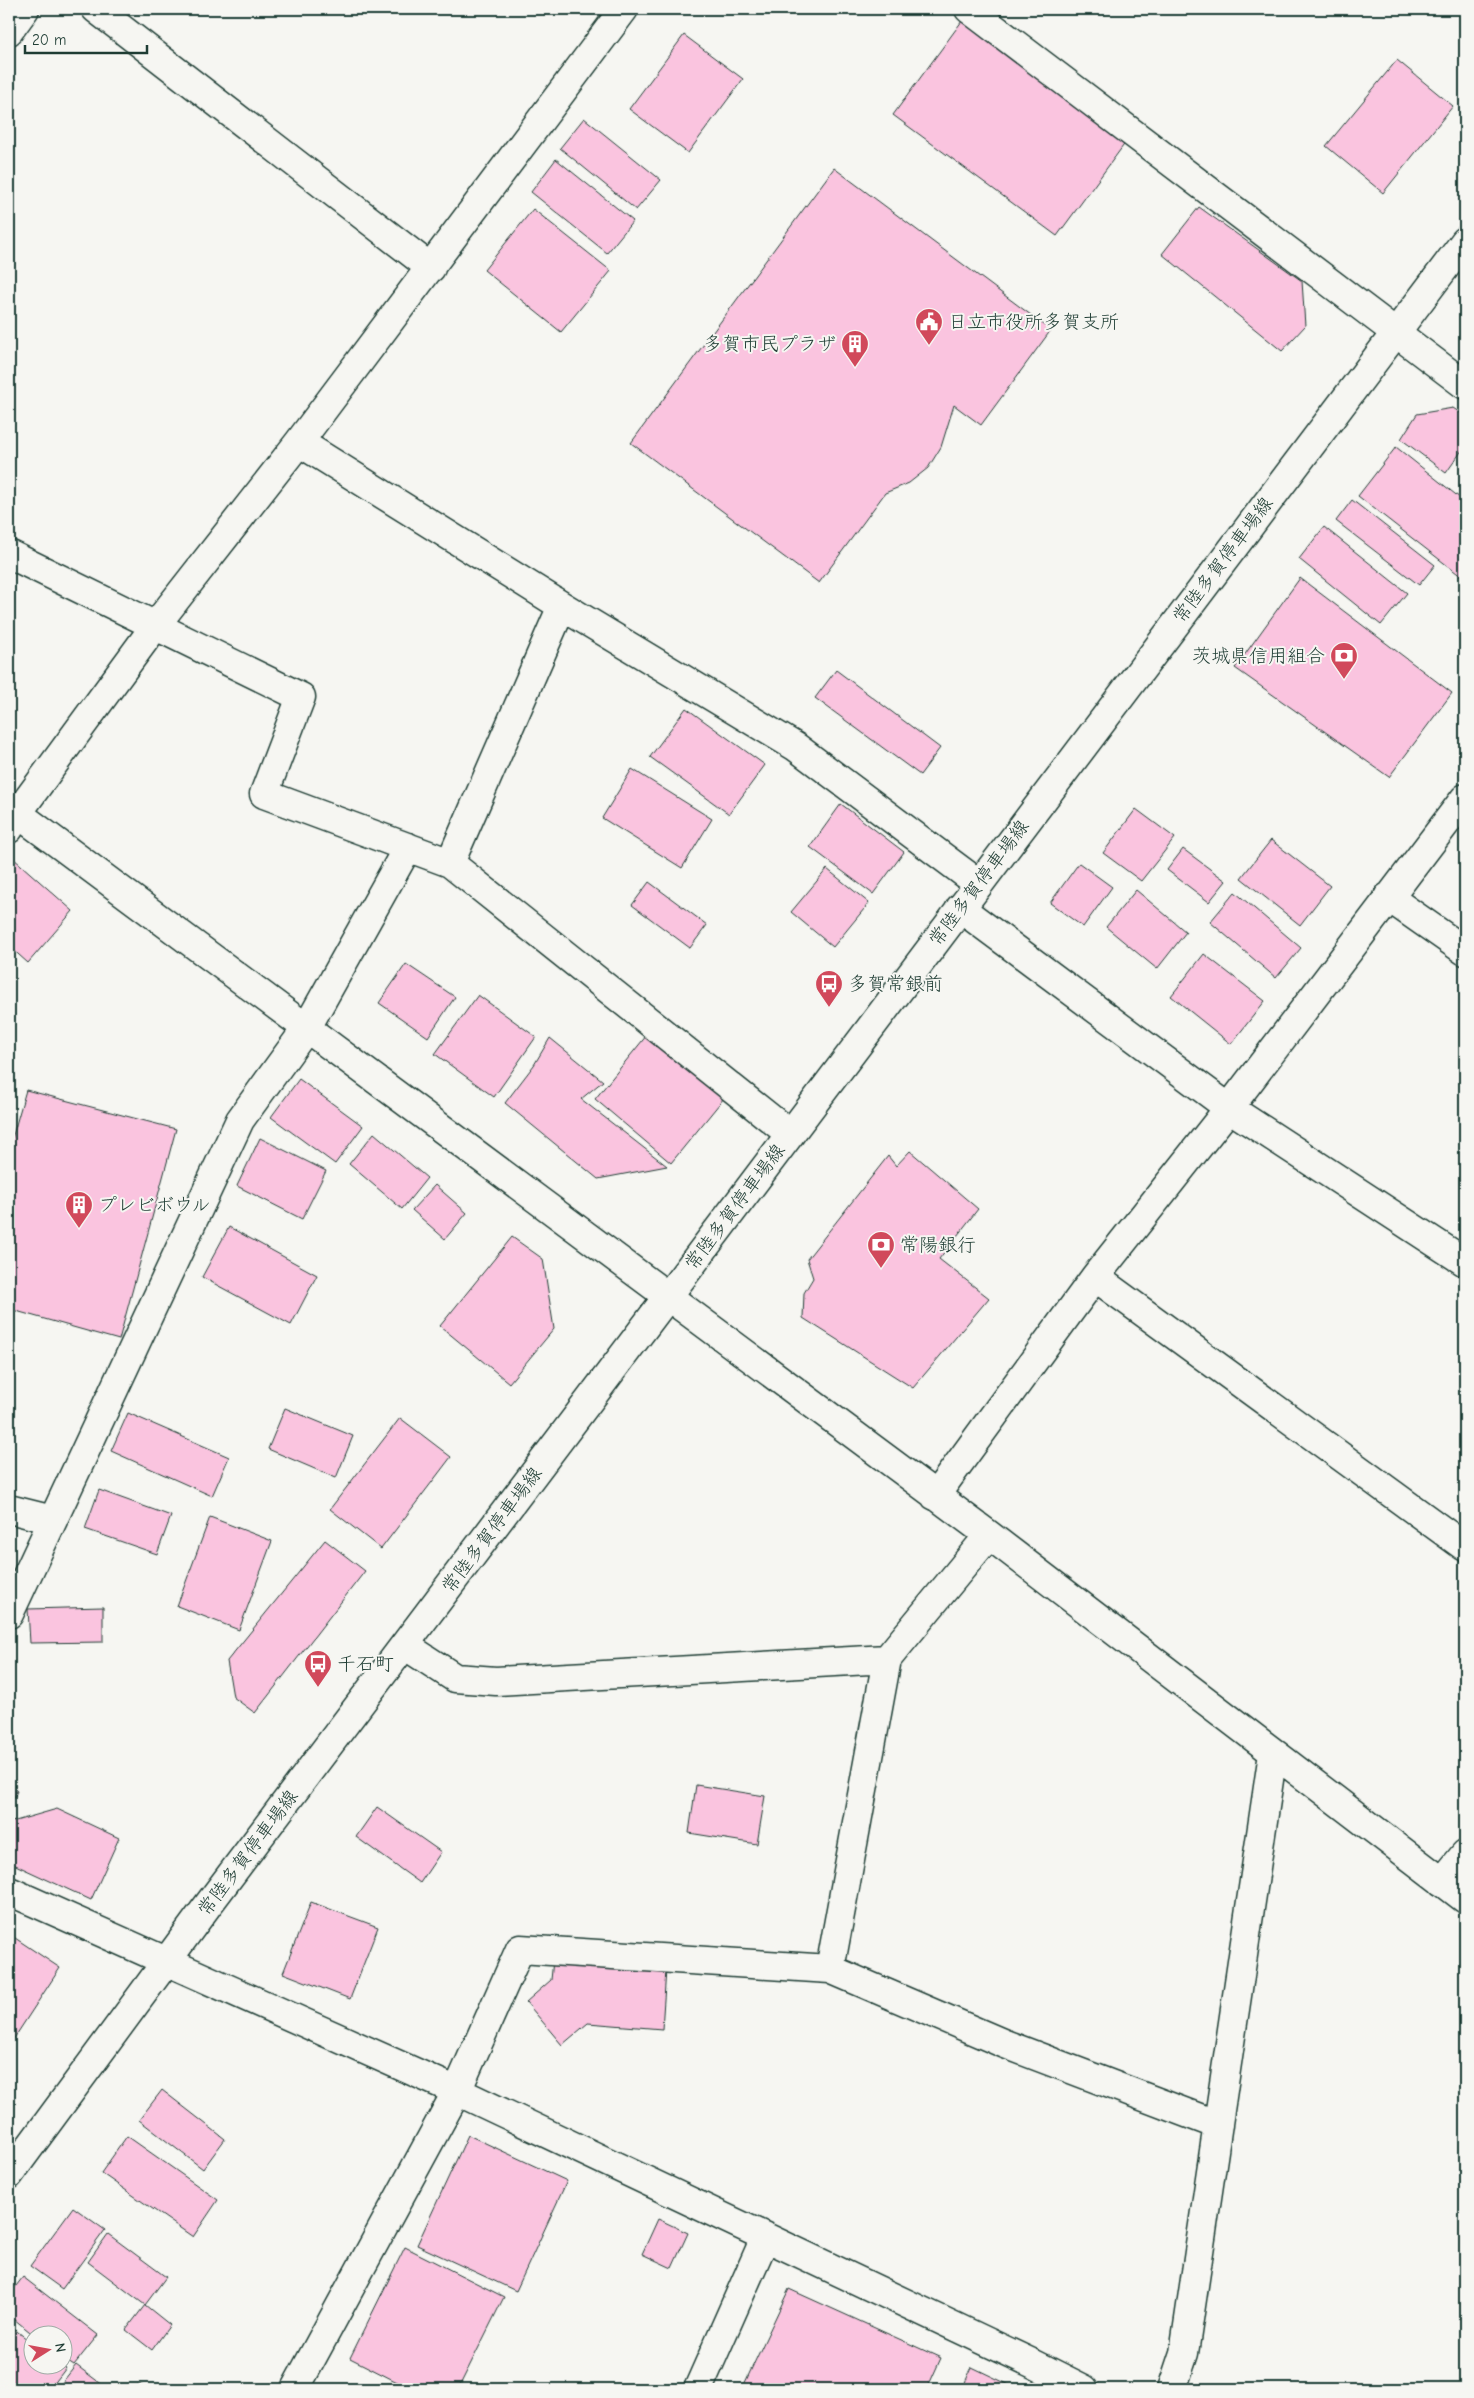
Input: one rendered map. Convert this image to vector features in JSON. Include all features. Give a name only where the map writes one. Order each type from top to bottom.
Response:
[{"type":"street","points":[[9,31],[25,9]]},
{"type":"street","points":[[96,9],[431,268]]},
{"type":"street","points":[[624,9],[431,268],[299,442],[155,626],[12,817],[306,1029],[989,1535],[1465,1899]]},
{"type":"street","points":[[969,9],[1465,385]]},
{"type":"street","name":"常陸多賀停車場線","points":[[9,2175],[167,1960],[406,1646],[960,908],[1465,241]]},
{"type":"street","points":[[299,442],[562,606],[796,747],[979,884]]},
{"type":"street","points":[[9,554],[300,697],[264,794],[450,863],[790,1134]]},
{"type":"street","points":[[450,863],[562,606]]},
{"type":"street","points":[[935,1496],[1095,1277],[1229,1108],[1465,798]]},
{"type":"street","points":[[9,1614],[240,1120],[306,1029],[408,847]]},
{"type":"street","points":[[1388,897],[1465,951]]},
{"type":"street","points":[[960,908],[1229,1108],[1465,1262]]},
{"type":"street","points":[[1095,1277],[1465,1547]]},
{"type":"street","points":[[9,1510],[53,1520]]},
{"type":"street","points":[[830,1969],[887,1660],[989,1535]]},
{"type":"street","points":[[406,1646],[455,1678],[496,1681],[887,1660]]},
{"type":"street","points":[[1172,2389],[1184,2353],[1273,1752]]},
{"type":"street","points":[[1442,1882],[1465,1854]]},
{"type":"street","points":[[9,1891],[457,2091],[1084,2389]]},
{"type":"street","points":[[295,2389],[457,2091],[520,1949],[830,1969],[1005,2044],[1218,2125]]},
{"type":"street","points":[[698,2389],[765,2238]]},
{"type":"building","points":[[962,21],[1126,142],[1057,236],[893,115]]},
{"type":"building","points":[[684,35],[743,79],[688,153],[629,109]]},
{"type":"building","points":[[1397,60],[1453,106],[1383,193],[1326,146]]},
{"type":"building","points":[[584,118],[661,180],[636,210],[560,148]]},
{"type":"building","points":[[556,159],[633,221],[607,253],[531,192]]},
{"type":"building","name":"多賀市民プラザ","points":[[834,168],[1051,330],[981,425],[954,405],[941,447],[928,468],[909,483],[885,493],[819,583],[631,443]]},
{"type":"building","points":[[1199,207],[1302,281],[1305,326],[1282,351],[1162,254]]},
{"type":"building","points":[[533,209],[611,271],[561,332],[484,270]]},
{"type":"building","points":[[1453,408],[1465,416],[1465,446],[1446,473],[1401,439],[1417,414]]},
{"type":"building","points":[[1396,447],[1465,502],[1465,573],[1462,577],[1358,496]]},
{"type":"building","points":[[1352,500],[1435,565],[1419,585],[1336,521]]},
{"type":"building","points":[[1324,527],[1407,593],[1381,625],[1299,559]]},
{"type":"building","name":"茨城県信用組合","points":[[1300,578],[1452,693],[1389,777],[1235,668]]},
{"type":"building","points":[[836,670],[940,748],[920,775],[815,698]]},
{"type":"building","points":[[686,708],[765,765],[729,814],[650,757]]},
{"type":"building","points":[[632,769],[712,819],[682,868],[602,818]]},
{"type":"building","points":[[841,804],[904,852],[873,894],[810,847]]},
{"type":"building","points":[[1136,809],[1175,838],[1141,881],[1103,853]]},
{"type":"building","points":[[1271,840],[1330,886],[1300,925],[1241,878]]},
{"type":"building","points":[[1183,849],[1226,881],[1209,902],[1167,870]]},
{"type":"building","points":[[13,858],[73,911],[28,963],[9,946],[9,863]]},
{"type":"building","points":[[1079,863],[1112,887],[1083,927],[1050,903]]},
{"type":"building","points":[[827,869],[869,903],[833,947],[791,912]]},
{"type":"building","points":[[649,882],[707,925],[690,948],[632,905]]},
{"type":"building","points":[[1136,890],[1186,932],[1157,969],[1106,927]]},
{"type":"building","points":[[1235,892],[1301,948],[1276,978],[1210,922]]},
{"type":"building","points":[[1204,954],[1265,1001],[1231,1044],[1171,996]]},
{"type":"building","points":[[406,964],[455,997],[428,1037],[379,1003]]},
{"type":"building","points":[[478,995],[536,1037],[494,1097],[435,1054]]},
{"type":"building","points":[[647,1035],[724,1098],[671,1163],[595,1099]]},
{"type":"building","points":[[550,1038],[603,1081],[581,1099],[667,1166],[598,1179],[505,1103],[534,1065]]},
{"type":"building","points":[[299,1079],[363,1126],[335,1164],[271,1117]]},
{"type":"building","name":"プレビボウル","points":[[26,1090],[176,1129],[119,1340],[9,1309],[9,1149]]},
{"type":"building","points":[[374,1133],[427,1178],[402,1209],[349,1164]]},
{"type":"building","points":[[260,1138],[326,1171],[302,1219],[237,1186]]},
{"type":"building","name":"常陽銀行","points":[[910,1151],[978,1209],[939,1259],[989,1298],[913,1388],[803,1318],[804,1293],[813,1278],[807,1259],[888,1156],[896,1166]]},
{"type":"building","points":[[435,1185],[467,1213],[445,1239],[412,1210]]},
{"type":"building","points":[[229,1227],[317,1275],[291,1325],[202,1277]]},
{"type":"building","points":[[512,1237],[543,1259],[554,1329],[509,1383],[440,1326]]},
{"type":"building","points":[[285,1408],[353,1436],[336,1478],[268,1449]]},
{"type":"building","points":[[128,1413],[229,1457],[212,1496],[111,1451]]},
{"type":"building","points":[[400,1418],[451,1457],[381,1549],[330,1509]]},
{"type":"building","points":[[99,1490],[171,1516],[157,1554],[85,1529]]},
{"type":"building","points":[[210,1517],[272,1541],[239,1630],[177,1606]]},
{"type":"building","points":[[325,1540],[365,1571],[255,1713],[233,1697],[227,1661]]},
{"type":"building","points":[[103,1607],[103,1642],[30,1643],[28,1609]]},
{"type":"building","points":[[696,1785],[765,1796],[757,1844],[689,1833]]},
{"type":"building","points":[[9,1786],[17,1791],[9,1808]]},
{"type":"building","points":[[377,1807],[441,1852],[420,1883],[356,1837]]},
{"type":"building","points":[[57,1809],[119,1838],[91,1900],[9,1862],[9,1831],[12,1822]]},
{"type":"building","points":[[311,1902],[378,1927],[350,1999],[283,1973]]},
{"type":"building","points":[[9,1934],[60,1968],[9,2046]]},
{"type":"building","points":[[553,1960],[666,1970],[662,2029],[588,2023],[562,2045],[526,2002],[551,1980]]},
{"type":"building","points":[[162,2090],[225,2139],[203,2169],[139,2120]]},
{"type":"building","points":[[468,2135],[567,2181],[516,2291],[417,2245]]},
{"type":"building","points":[[127,2136],[218,2200],[193,2237],[101,2173]]},
{"type":"building","points":[[73,2207],[105,2230],[62,2289],[30,2266]]},
{"type":"building","points":[[658,2219],[688,2233],[672,2268],[642,2254]]},
{"type":"building","points":[[108,2234],[166,2277],[145,2305],[88,2262]]},
{"type":"building","points":[[405,2247],[504,2297],[458,2389],[411,2389],[350,2358]]},
{"type":"building","points":[[23,2277],[98,2335],[74,2365],[72,2364],[72,2326],[23,2326],[9,2315],[9,2295]]},
{"type":"building","points":[[789,2289],[941,2358],[927,2389],[742,2389]]},
{"type":"building","points":[[145,2305],[170,2325],[152,2350],[126,2330]]},
{"type":"building","points":[[9,2325],[22,2335],[22,2376],[60,2376],[50,2389],[9,2388]]},
{"type":"building","points":[[76,2365],[108,2389],[57,2389],[67,2376],[72,2376],[72,2370]]},
{"type":"building","points":[[972,2367],[1018,2389],[962,2389]]},
{"type":"building","points":[[139,2384],[147,2389],[135,2389]]},
{"type":"place","name":"日立市役所多賀支所","points":[[929,346]]},
{"type":"place","name":"多賀市民プラザ","points":[[855,368]]},
{"type":"place","name":"茨城県信用組合","points":[[1344,680]]},
{"type":"place","name":"多賀常銀前","points":[[829,1008]]},
{"type":"place","name":"プレビボウル","points":[[79,1229]]},
{"type":"place","name":"常陽銀行","points":[[881,1269]]},
{"type":"place","name":"千石町","points":[[318,1688]]}]
